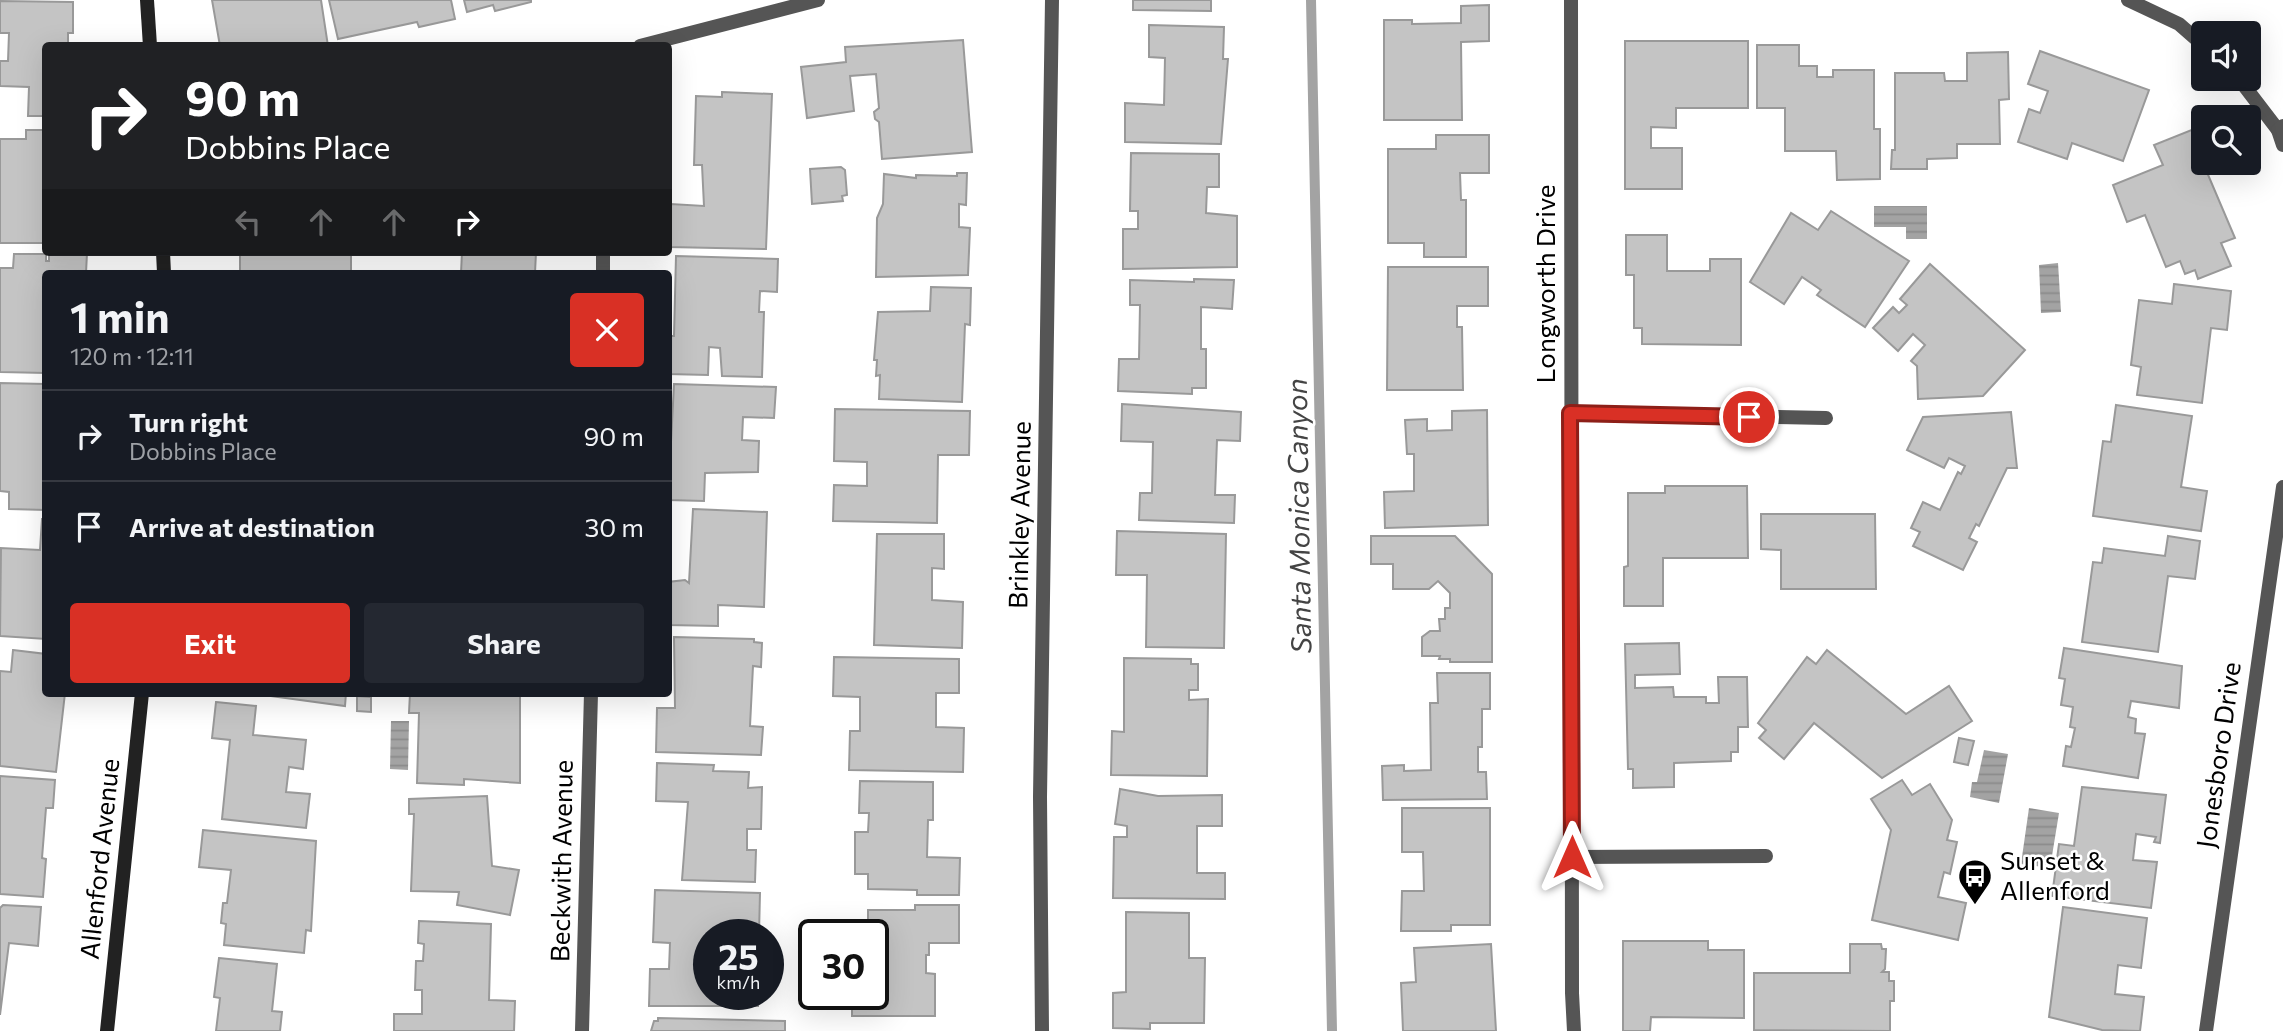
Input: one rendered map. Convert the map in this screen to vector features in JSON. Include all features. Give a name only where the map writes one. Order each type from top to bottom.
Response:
[{"type":"street","points":[[147,0],[150,42]]},
{"type":"street","points":[[655,42],[818,0]]},
{"type":"street","name":"Brinkley Avenue","points":[[1042,1031],[1040,797],[1052,0]]},
{"type":"street","name":"Longworth Drive","points":[[1571,0],[1570,413],[1574,1031]]},
{"type":"street","points":[[2128,0],[2179,24],[2191,34]]},
{"type":"street","points":[[2249,91],[2281,128],[2283,145]]},
{"type":"street","points":[[1570,413],[1826,418]]},
{"type":"street","name":"Jonesboro Drive","points":[[2206,1031],[2283,487]]},
{"type":"street","name":"Allenford Avenue","points":[[107,1031],[142,697]]},
{"type":"street","name":"Beckwith Avenue","points":[[582,1031],[591,697]]},
{"type":"street","points":[[1572,857],[1766,856]]},
{"type":"shaded area","points":[[1874,206],[1927,206],[1927,239],[1906,239],[1906,227],[1874,227]]},
{"type":"shaded area","points":[[2058,263],[2061,312],[2041,313],[2039,265]]},
{"type":"shaded area","points":[[391,721],[409,721],[408,770],[390,769]]},
{"type":"shaded area","points":[[1984,750],[2008,754],[1999,803],[1970,797],[1972,782],[1977,782]]},
{"type":"shaded area","points":[[2029,808],[2059,813],[2050,868],[2021,864]]},
{"type":"building","points":[[212,0],[321,0],[327,42],[219,42]]},
{"type":"building","points":[[329,0],[451,0],[455,19],[419,27],[417,22],[338,39]]},
{"type":"building","points":[[464,0],[531,2],[495,11],[493,5],[467,12]]},
{"type":"building","points":[[1133,0],[1211,0],[1211,11],[1133,10]]},
{"type":"building","points":[[0,1],[73,2],[73,33],[68,33],[68,42],[42,42],[42,116],[28,116],[29,87],[0,86],[0,61],[8,61],[9,33],[0,33]]},
{"type":"building","points":[[1489,5],[1489,41],[1461,42],[1462,120],[1384,120],[1384,20],[1412,20],[1412,24],[1461,23],[1461,6]]},
{"type":"building","points":[[1149,25],[1224,27],[1223,59],[1228,59],[1221,144],[1125,142],[1125,103],[1164,105],[1165,58],[1149,57]]},
{"type":"building","points":[[963,40],[972,152],[882,159],[879,122],[875,119],[874,112],[879,108],[876,74],[850,76],[854,111],[807,118],[801,67],[846,62],[845,47]]},
{"type":"building","points":[[1625,41],[1748,41],[1748,108],[1676,108],[1676,128],[1651,127],[1651,148],[1682,148],[1682,189],[1625,189]]},
{"type":"building","points":[[1757,45],[1799,45],[1799,66],[1817,66],[1817,77],[1833,77],[1833,70],[1874,70],[1874,129],[1880,129],[1880,179],[1837,180],[1836,151],[1785,151],[1785,108],[1757,108]]},
{"type":"building","points":[[2040,51],[2149,90],[2123,161],[2072,143],[2067,159],[2018,142],[2029,109],[2040,113],[2048,91],[2028,84]]},
{"type":"building","points":[[2008,52],[2009,99],[1999,100],[2000,144],[1957,144],[1957,158],[1927,159],[1927,169],[1891,169],[1892,150],[1895,150],[1895,73],[1944,73],[1945,81],[1967,81],[1967,53]]},
{"type":"building","points":[[722,92],[772,94],[766,249],[672,247],[672,204],[704,206],[702,165],[694,165],[696,96],[722,97]]},
{"type":"building","points":[[26,130],[42,130],[42,243],[0,243],[0,139],[26,139]]},
{"type":"building","points":[[2191,130],[2191,175],[2208,175],[2235,238],[2221,243],[2231,266],[2198,279],[2195,270],[2185,274],[2180,261],[2166,267],[2145,215],[2127,222],[2113,185],[2163,165],[2154,145]]},
{"type":"building","points":[[1436,135],[1489,135],[1489,173],[1460,173],[1461,200],[1466,200],[1466,257],[1424,257],[1424,243],[1388,243],[1388,149],[1436,149]]},
{"type":"building","points":[[1131,153],[1219,154],[1219,187],[1207,187],[1206,213],[1237,216],[1237,267],[1123,269],[1123,229],[1138,229],[1138,211],[1130,211]]},
{"type":"building","points":[[841,167],[845,170],[847,195],[842,196],[843,201],[812,204],[810,169]]},
{"type":"building","points":[[957,173],[967,173],[966,205],[959,204],[959,227],[970,228],[968,275],[876,277],[877,218],[883,204],[884,174],[916,178],[916,175],[957,176]]},
{"type":"building","points":[[1831,211],[1909,261],[1865,327],[1817,295],[1821,290],[1802,277],[1784,304],[1750,282],[1791,213],[1818,230]]},
{"type":"building","points":[[1626,235],[1667,235],[1667,271],[1710,271],[1710,259],[1741,259],[1741,345],[1642,344],[1642,328],[1634,328],[1634,275],[1626,275]]},
{"type":"building","points":[[14,254],[42,254],[46,256],[46,261],[49,261],[49,256],[87,256],[86,270],[42,270],[42,373],[0,372],[0,268],[13,268]]},
{"type":"building","points":[[240,256],[351,256],[351,270],[240,270]]},
{"type":"building","points":[[462,256],[536,256],[535,270],[461,270]]},
{"type":"building","points":[[676,256],[778,259],[777,292],[760,291],[759,312],[764,312],[762,377],[722,376],[720,348],[709,347],[708,375],[672,374]]},
{"type":"building","points":[[1930,264],[2025,350],[1983,396],[1918,399],[1917,366],[1911,361],[1925,345],[1913,334],[1898,351],[1873,328],[1893,307],[1899,313],[1907,305],[1900,299]]},
{"type":"building","points":[[1388,267],[1488,267],[1488,306],[1457,306],[1457,327],[1462,327],[1463,390],[1387,390]]},
{"type":"building","points":[[1194,279],[1234,280],[1232,309],[1201,307],[1201,349],[1206,349],[1206,388],[1192,388],[1192,394],[1118,391],[1119,359],[1139,359],[1140,305],[1130,305],[1130,280],[1194,282]]},
{"type":"building","points":[[2174,284],[2231,291],[2227,330],[2211,328],[2202,403],[2137,395],[2141,367],[2131,365],[2139,300],[2172,304]]},
{"type":"building","points":[[931,287],[971,288],[970,325],[965,324],[962,402],[879,399],[880,375],[876,376],[877,360],[874,360],[878,312],[930,311]]},
{"type":"building","points":[[0,383],[42,384],[42,510],[9,509],[9,492],[0,491]]},
{"type":"building","points":[[674,384],[776,387],[774,418],[743,417],[742,440],[759,441],[758,472],[705,473],[704,501],[672,500]]},
{"type":"building","points":[[1122,404],[1241,412],[1240,441],[1217,440],[1215,495],[1235,495],[1234,523],[1139,520],[1140,493],[1152,493],[1153,442],[1121,441]]},
{"type":"building","points":[[2116,405],[2192,416],[2181,487],[2207,491],[2201,531],[2093,516],[2103,441],[2111,442]]},
{"type":"building","points":[[835,409],[970,411],[969,455],[938,455],[937,523],[833,521],[834,485],[867,486],[867,462],[834,461]]},
{"type":"building","points":[[1487,410],[1488,525],[1385,528],[1384,492],[1414,491],[1414,454],[1407,454],[1405,420],[1427,419],[1427,431],[1452,430],[1452,411]]},
{"type":"building","points":[[2011,412],[2017,468],[2007,468],[1979,526],[1976,524],[1969,538],[1977,542],[1963,570],[1913,546],[1920,532],[1911,528],[1923,502],[1940,510],[1958,472],[1961,474],[1965,466],[1949,458],[1944,468],[1907,450],[1923,417]]},
{"type":"building","points":[[1665,486],[1747,486],[1748,558],[1663,558],[1663,606],[1624,606],[1624,567],[1628,566],[1628,493],[1665,493]]},
{"type":"building","points":[[693,509],[767,512],[764,607],[718,605],[718,626],[672,625],[672,582],[685,580],[689,583]]},
{"type":"building","points":[[1761,514],[1875,514],[1876,589],[1781,589],[1781,550],[1761,549]]},
{"type":"building","points":[[42,519],[42,639],[0,636],[1,548],[40,550]]},
{"type":"building","points":[[1117,531],[1226,534],[1224,648],[1146,647],[1147,575],[1116,575]]},
{"type":"building","points":[[877,534],[944,534],[944,569],[932,568],[932,600],[963,602],[962,648],[874,645]]},
{"type":"building","points":[[1371,536],[1455,536],[1492,574],[1492,662],[1450,662],[1450,659],[1439,659],[1440,656],[1422,656],[1422,637],[1430,631],[1440,631],[1439,619],[1445,619],[1445,608],[1450,608],[1450,593],[1438,581],[1429,589],[1393,589],[1393,564],[1371,564]]},
{"type":"building","points":[[2168,536],[2200,541],[2195,579],[2168,576],[2158,652],[2082,642],[2093,562],[2102,563],[2104,548],[2165,556]]},
{"type":"building","points":[[674,637],[754,639],[754,642],[762,643],[761,667],[753,666],[750,726],[763,727],[761,755],[656,752],[657,708],[675,708]]},
{"type":"building","points":[[1679,643],[1680,674],[1635,675],[1635,688],[1673,687],[1674,697],[1706,697],[1706,703],[1719,703],[1718,677],[1747,677],[1748,727],[1738,727],[1738,752],[1731,752],[1731,761],[1674,763],[1674,787],[1633,788],[1633,769],[1628,769],[1625,644]]},
{"type":"building","points":[[2064,648],[2182,666],[2179,708],[2131,701],[2128,717],[2136,719],[2135,733],[2145,734],[2138,778],[2063,766],[2066,746],[2071,747],[2075,728],[2070,727],[2073,707],[2061,705],[2065,679],[2059,678]]},
{"type":"building","points":[[13,650],[42,654],[42,697],[65,697],[56,772],[0,766],[0,671],[11,672]]},
{"type":"building","points":[[1827,650],[1906,714],[1949,686],[1972,721],[1882,778],[1814,723],[1784,759],[1759,738],[1766,730],[1758,723],[1807,657],[1816,664]]},
{"type":"building","points":[[834,657],[959,659],[959,693],[936,693],[936,727],[964,728],[963,772],[849,770],[850,731],[860,731],[860,697],[833,696]]},
{"type":"building","points":[[1124,658],[1191,659],[1191,664],[1198,664],[1198,690],[1189,690],[1189,700],[1208,699],[1207,776],[1111,775],[1112,731],[1124,732]]},
{"type":"building","points":[[1437,673],[1490,673],[1490,709],[1482,709],[1482,747],[1478,747],[1478,772],[1486,772],[1487,799],[1383,800],[1382,766],[1404,765],[1404,771],[1431,770],[1430,703],[1438,703]]},
{"type":"building","points":[[278,697],[346,697],[345,706]]},
{"type":"building","points":[[357,697],[371,697],[371,712],[357,711]]},
{"type":"building","points":[[410,697],[520,697],[520,783],[464,779],[464,785],[417,783],[419,713],[409,713]]},
{"type":"building","points":[[216,702],[256,706],[253,735],[306,740],[303,769],[289,767],[286,792],[310,794],[306,828],[222,819],[230,740],[212,738]]},
{"type":"building","points":[[1959,738],[1974,741],[1968,765],[1954,762]]},
{"type":"building","points":[[657,763],[714,765],[713,771],[749,772],[748,788],[762,787],[761,829],[747,829],[747,850],[756,850],[755,882],[682,880],[688,802],[656,801]]},
{"type":"building","points":[[0,776],[55,780],[53,808],[46,808],[42,858],[46,859],[43,897],[0,894]]},
{"type":"building","points":[[1902,780],[1912,795],[1930,784],[1952,820],[1947,840],[1957,842],[1950,874],[1944,872],[1938,897],[1966,903],[1958,940],[1872,920],[1891,830],[1871,799]]},
{"type":"building","points":[[860,781],[933,782],[933,820],[928,820],[927,857],[960,858],[959,895],[917,895],[917,890],[868,889],[868,874],[855,874],[855,832],[868,832],[869,813],[859,813]]},
{"type":"building","points":[[2082,787],[2166,795],[2160,843],[2154,842],[2156,837],[2136,834],[2133,860],[2157,862],[2151,908],[2052,896],[2059,844],[2074,846]]},
{"type":"building","points":[[1120,789],[1158,796],[1222,795],[1222,826],[1197,826],[1197,873],[1225,873],[1225,899],[1113,898],[1114,837],[1127,837],[1127,826],[1115,824]]},
{"type":"building","points":[[487,796],[492,866],[519,870],[510,915],[457,905],[459,892],[411,891],[414,814],[409,814],[409,799]]},
{"type":"building","points":[[1402,808],[1490,808],[1490,925],[1451,925],[1451,931],[1401,931],[1402,891],[1424,891],[1423,852],[1402,852]]},
{"type":"building","points":[[203,830],[316,841],[311,931],[306,930],[304,953],[224,945],[226,924],[221,923],[223,903],[227,903],[231,870],[199,867]]},
{"type":"building","points":[[655,890],[760,893],[759,919],[693,919],[693,1006],[649,1006],[650,969],[669,969],[670,943],[653,942]]},
{"type":"building","points":[[3,905],[41,907],[38,946],[9,943],[0,1015],[0,908]]},
{"type":"building","points":[[915,905],[959,905],[959,943],[929,943],[929,955],[926,955],[926,973],[935,974],[935,1016],[852,1016],[852,1010],[889,1010],[889,919],[868,919],[868,910],[915,910]]},
{"type":"building","points":[[2063,907],[2147,918],[2141,968],[2118,965],[2115,994],[2144,997],[2140,1031],[2102,1030],[2049,1017]]},
{"type":"building","points":[[1126,912],[1189,913],[1189,958],[1205,958],[1204,1023],[1150,1023],[1150,1029],[1113,1028],[1113,993],[1126,992]]},
{"type":"building","points":[[419,921],[491,924],[489,1000],[515,1001],[514,1031],[394,1031],[394,1014],[422,1014],[422,990],[415,990],[416,961],[423,961],[424,944],[418,943]]},
{"type":"building","points":[[1623,941],[1708,941],[1708,950],[1744,950],[1744,1018],[1651,1017],[1650,1031],[1623,1031]]},
{"type":"building","points":[[1491,944],[1496,1031],[1403,1031],[1401,983],[1416,982],[1414,948]]},
{"type":"building","points":[[1850,944],[1881,944],[1882,949],[1886,949],[1885,969],[1882,972],[1889,972],[1889,981],[1894,981],[1894,1001],[1890,1001],[1890,1031],[1754,1030],[1754,973],[1850,973]]},
{"type":"building","points":[[219,958],[277,964],[272,1011],[282,1012],[280,1031],[216,1031],[220,998],[214,997]]},
{"type":"building","points":[[658,1018],[785,1021],[785,1031],[651,1031]]},
{"type":"waterway","name":"Santa Monica Canyon","points":[[1311,0],[1332,1031]]},
{"type":"place","name":"Sunset & Allenford","points":[[1975,906]]},
{"type":"route","points":[[1572,857],[1570,413],[1749,417]]}]
